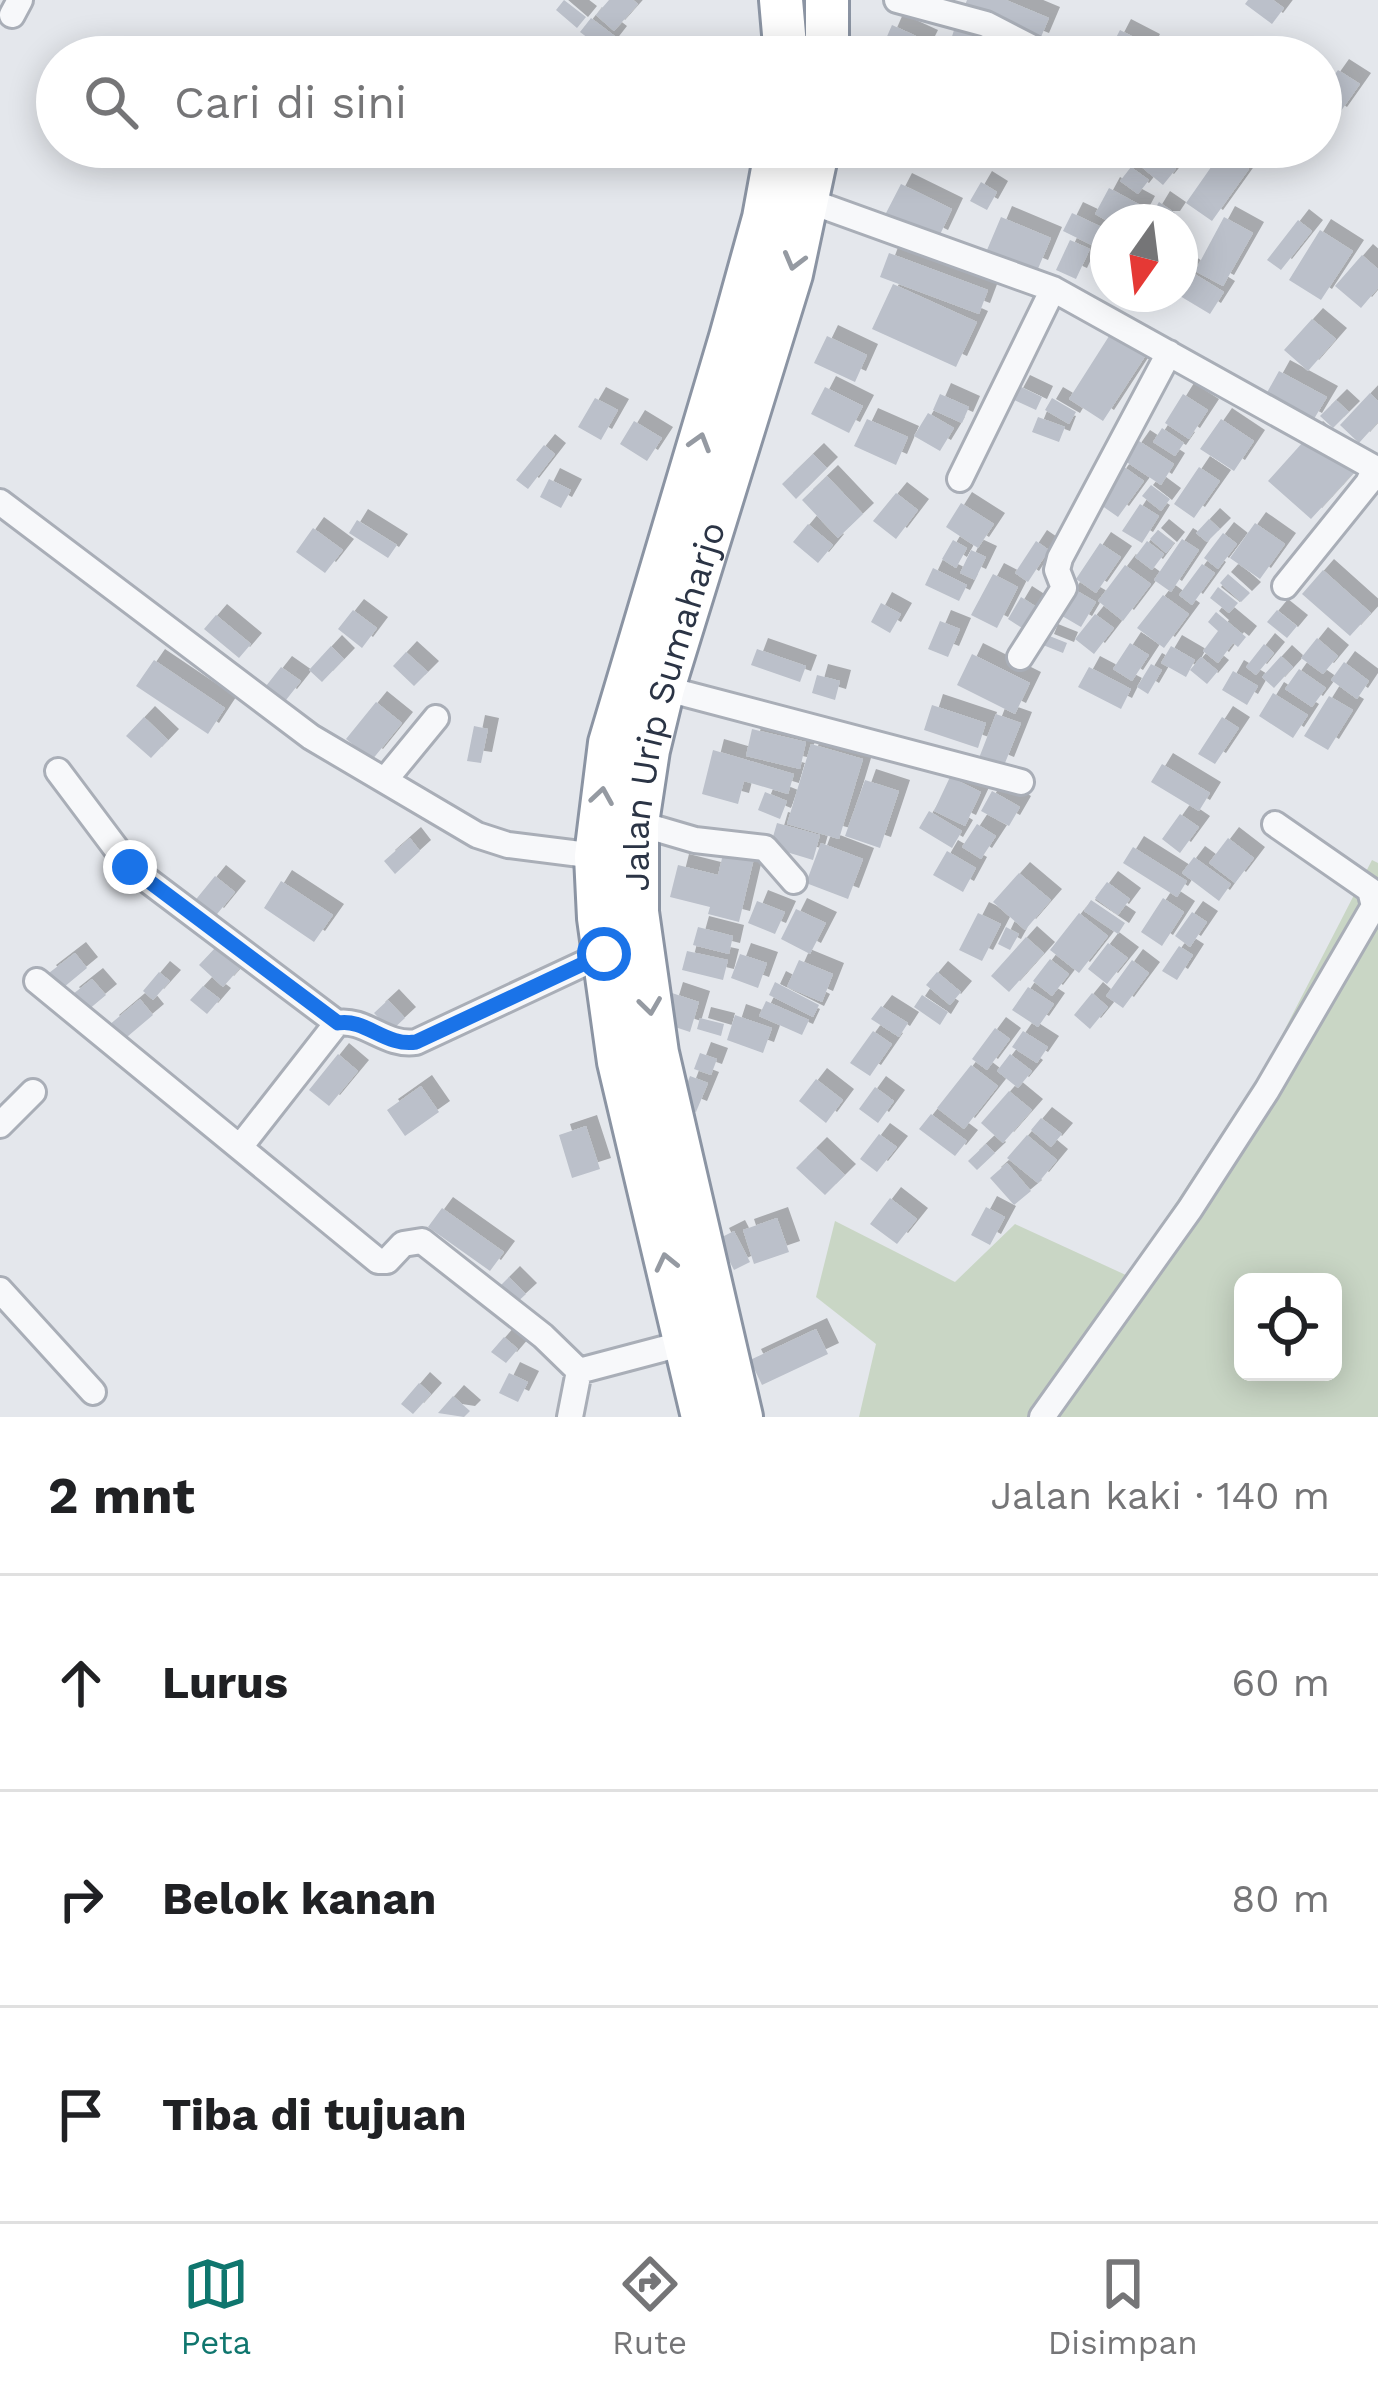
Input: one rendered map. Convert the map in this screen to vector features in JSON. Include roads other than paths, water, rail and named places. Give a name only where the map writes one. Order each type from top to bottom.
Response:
[{"type":"highway","points":[[781,0],[784,36]]},
{"type":"highway","points":[[826,0],[827,36]]},
{"type":"highway","name":"Jalan Urip Sumaharjo","points":[[703,1417],[619,1062],[596,856],[610,743],[626,680],[736,317],[774,168]]},
{"type":"highway","name":"Jalan Urip Sumaharjo","points":[[741,1417],[657,1053],[637,912],[638,823],[663,688],[790,274],[814,168]]},
{"type":"street","points":[[897,0],[986,24],[1009,36]]},
{"type":"street","points":[[809,201],[1053,290],[1374,470],[1368,484],[1285,586]]},
{"type":"street","points":[[960,479],[1053,290]]},
{"type":"street","points":[[1020,657],[1064,588],[1057,570],[1060,558],[1169,353]]},
{"type":"street","points":[[0,502],[311,736],[386,781],[477,835],[596,856]]},
{"type":"street","points":[[663,688],[1021,782]]},
{"type":"street","points":[[386,781],[436,718]]},
{"type":"street","points":[[58,771],[130,867],[338,1023]]},
{"type":"street","points":[[638,823],[695,840],[765,848],[794,881]]},
{"type":"street","points":[[1042,1417],[1190,1209],[1267,1090],[1374,906],[1370,890],[1275,824]]},
{"type":"street","points":[[240,1147],[338,1023],[349,1021],[400,1044],[416,1042],[604,954]]},
{"type":"street","points":[[37,981],[378,1262],[387,1261],[403,1244],[422,1241],[543,1336],[579,1371]]},
{"type":"street","points":[[0,1125],[32,1093]]},
{"type":"street","points":[[0,1290],[92,1393]]},
{"type":"street","points":[[579,1371],[685,1342]]},
{"type":"street","points":[[570,1417],[579,1371]]}]
